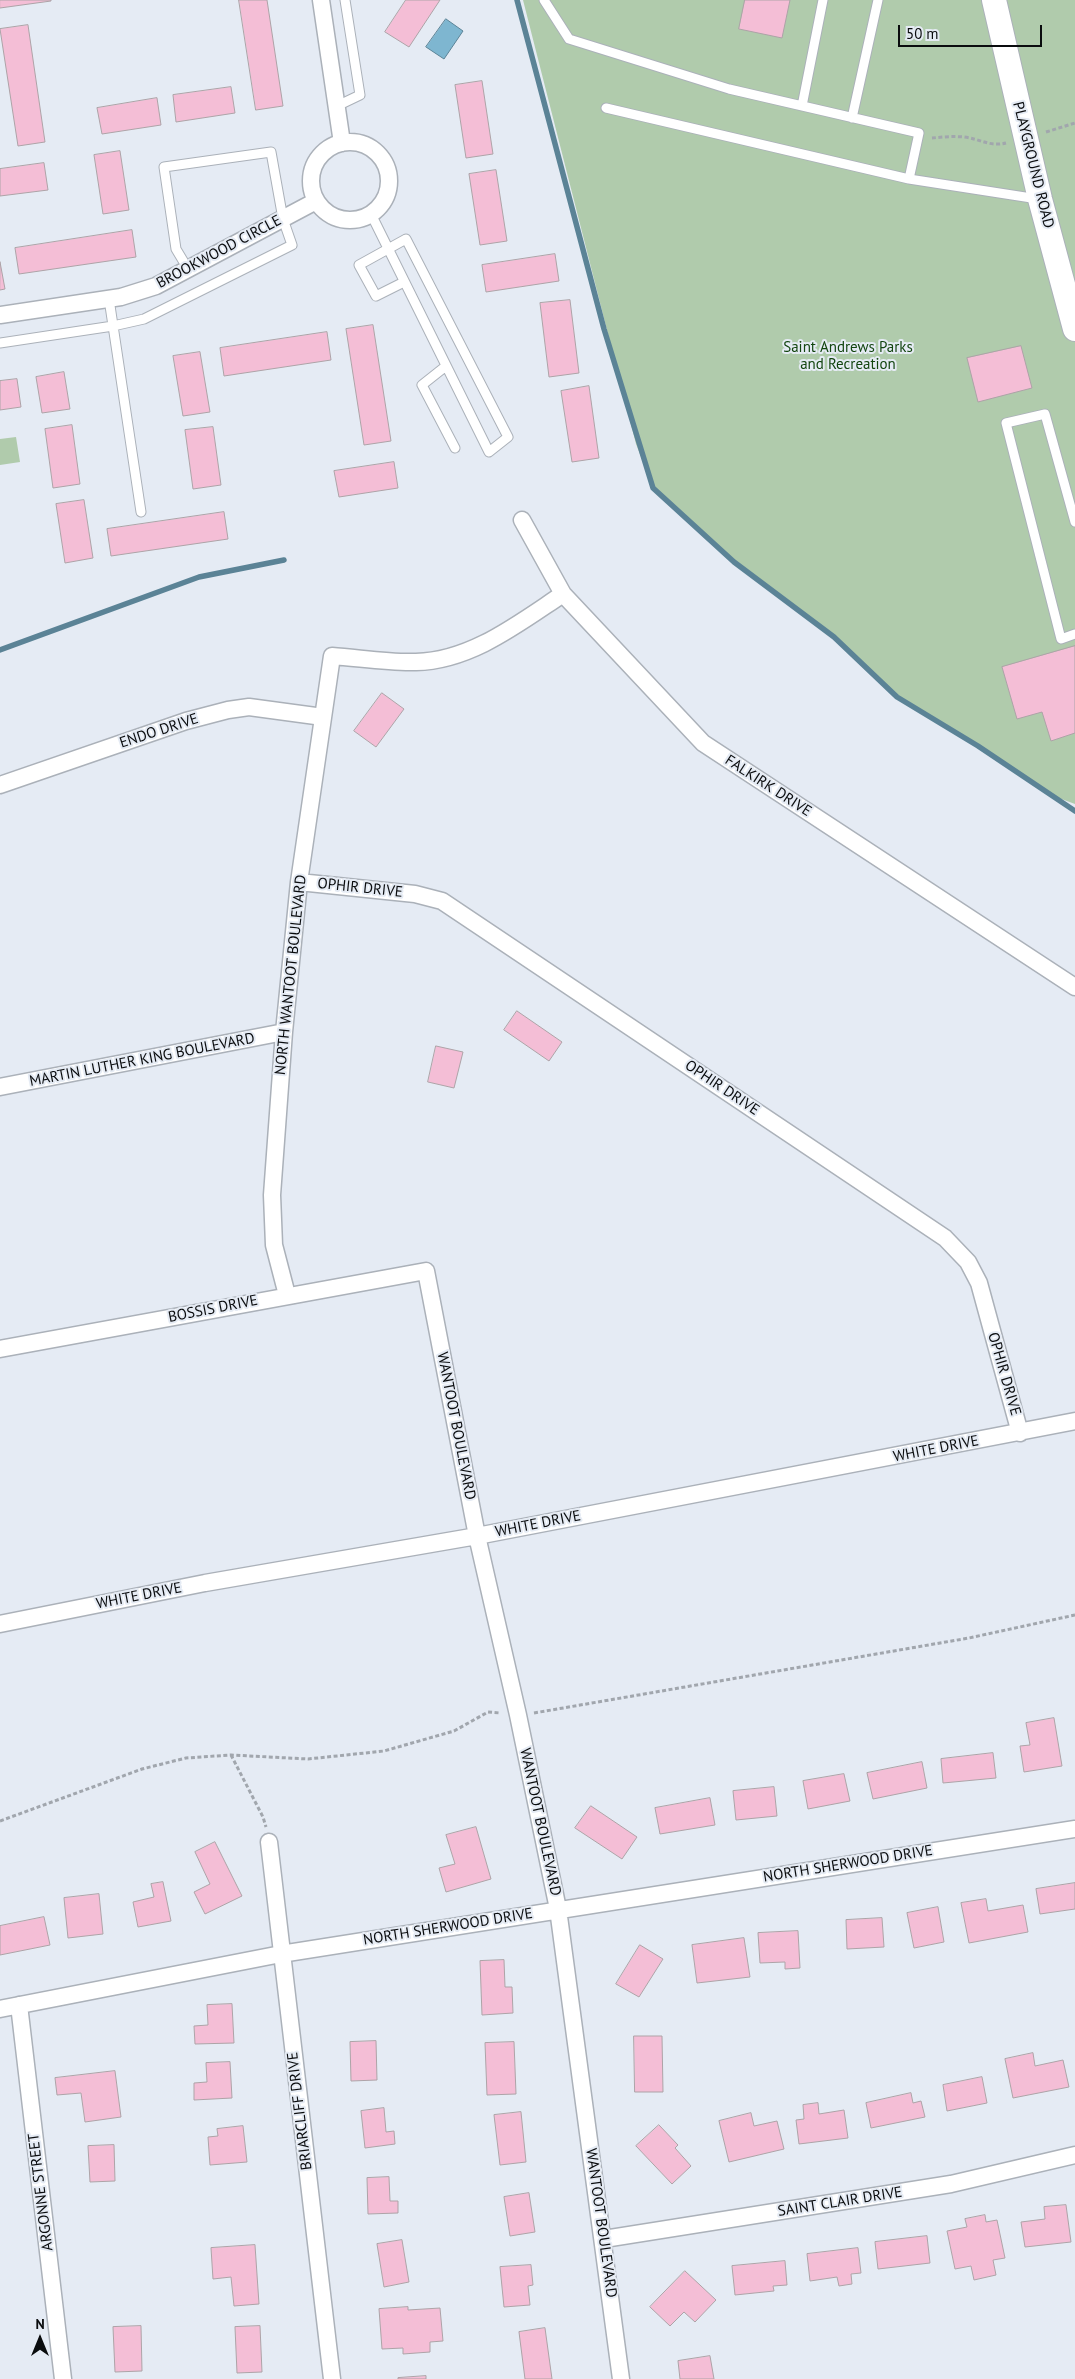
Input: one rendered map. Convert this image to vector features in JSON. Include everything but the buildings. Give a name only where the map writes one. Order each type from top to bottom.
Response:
[{"type":"main road","name":"PLAYGROUND ROAD","points":[[994,0],[1040,200],[1075,329]]},
{"type":"street","points":[[321,0],[342,143]]},
{"type":"street","points":[[342,143],[356,143],[369,147],[387,167],[389,180],[387,194],[381,206],[359,220],[341,219],[324,211],[316,201],[311,190],[314,165],[321,155],[330,148],[342,143]]},
{"type":"street","name":"BROOKWOOD CIRCLE","points":[[0,315],[109,299],[156,286],[316,201]]},
{"type":"street","name":"FALKIRK DRIVE","points":[[522,520],[563,594],[703,743],[1075,987]]},
{"type":"street","name":"NORTH WANTOOT BOULEVARD","points":[[287,1295],[274,1245],[272,1194],[284,1032],[299,882],[332,656],[417,662],[463,653],[504,632],[563,594]]},
{"type":"street","name":"ENDO DRIVE","points":[[0,785],[186,721],[228,710],[249,707],[323,717]]},
{"type":"street","name":"OPHIR DRIVE","points":[[299,882],[415,894],[442,901],[946,1238],[968,1262],[979,1283],[1020,1433]]},
{"type":"street","name":"MARTIN LUTHER KING BOULEVARD","points":[[0,1088],[284,1032]]},
{"type":"street","name":"BOSSIS DRIVE","points":[[0,1349],[426,1271]]},
{"type":"street","name":"WANTOOT BOULEVARD","points":[[426,1271],[477,1536],[518,1715],[558,1909],[604,2239],[621,2379]]},
{"type":"street","name":"WHITE DRIVE","points":[[0,1624],[205,1583],[477,1536],[1075,1421]]},
{"type":"street","name":"NORTH SHERWOOD DRIVE","points":[[0,2009],[281,1954],[1075,1829]]},
{"type":"street","name":"BRIARCLIFF DRIVE","points":[[269,1842],[332,2379]]},
{"type":"street","name":"ARGONNE STREET","points":[[19,2005],[63,2379]]},
{"type":"street","name":"SAINT CLAIR DRIVE","points":[[604,2239],[951,2184],[1075,2156]]},
{"type":"lane","points":[[337,106],[360,96],[345,0]]},
{"type":"lane","points":[[544,0],[569,39],[729,89],[918,133],[909,179]]},
{"type":"lane","points":[[802,106],[823,0]]},
{"type":"lane","points":[[852,118],[878,0]]},
{"type":"lane","points":[[606,108],[909,179],[1040,200]]},
{"type":"lane","points":[[0,343],[113,326],[144,319],[292,245],[283,219],[271,152],[164,167],[176,249],[188,269]]},
{"type":"lane","points":[[371,214],[387,248],[404,282],[489,452],[508,436],[406,239],[387,248],[359,265],[376,296],[404,282]]},
{"type":"lane","points":[[109,299],[141,512]]},
{"type":"lane","points":[[446,366],[422,386],[455,448]]},
{"type":"lane","points":[[1075,522],[1046,414],[1006,423],[1061,639],[1075,634]]},
{"type":"path","points":[[926,138],[962,137],[980,140],[994,146],[1075,123]]},
{"type":"path","points":[[231,1755],[263,1817],[269,1842]]},
{"type":"green space","name":"Saint Andrews Parks and Recreation","points":[[523,0],[1075,0],[1075,804],[1056,797],[897,697],[834,637],[734,562],[653,488],[636,444]]},
{"type":"green space","points":[[16,437],[20,462],[0,465],[0,439]]},
{"type":"water","points":[[446,19],[463,31],[444,59],[426,47]]},
{"type":"waterway","points":[[517,0],[604,329],[653,488],[734,562],[834,637],[897,697],[978,746],[1075,811]]},
{"type":"waterway","points":[[0,650],[199,577],[284,560]]}]
